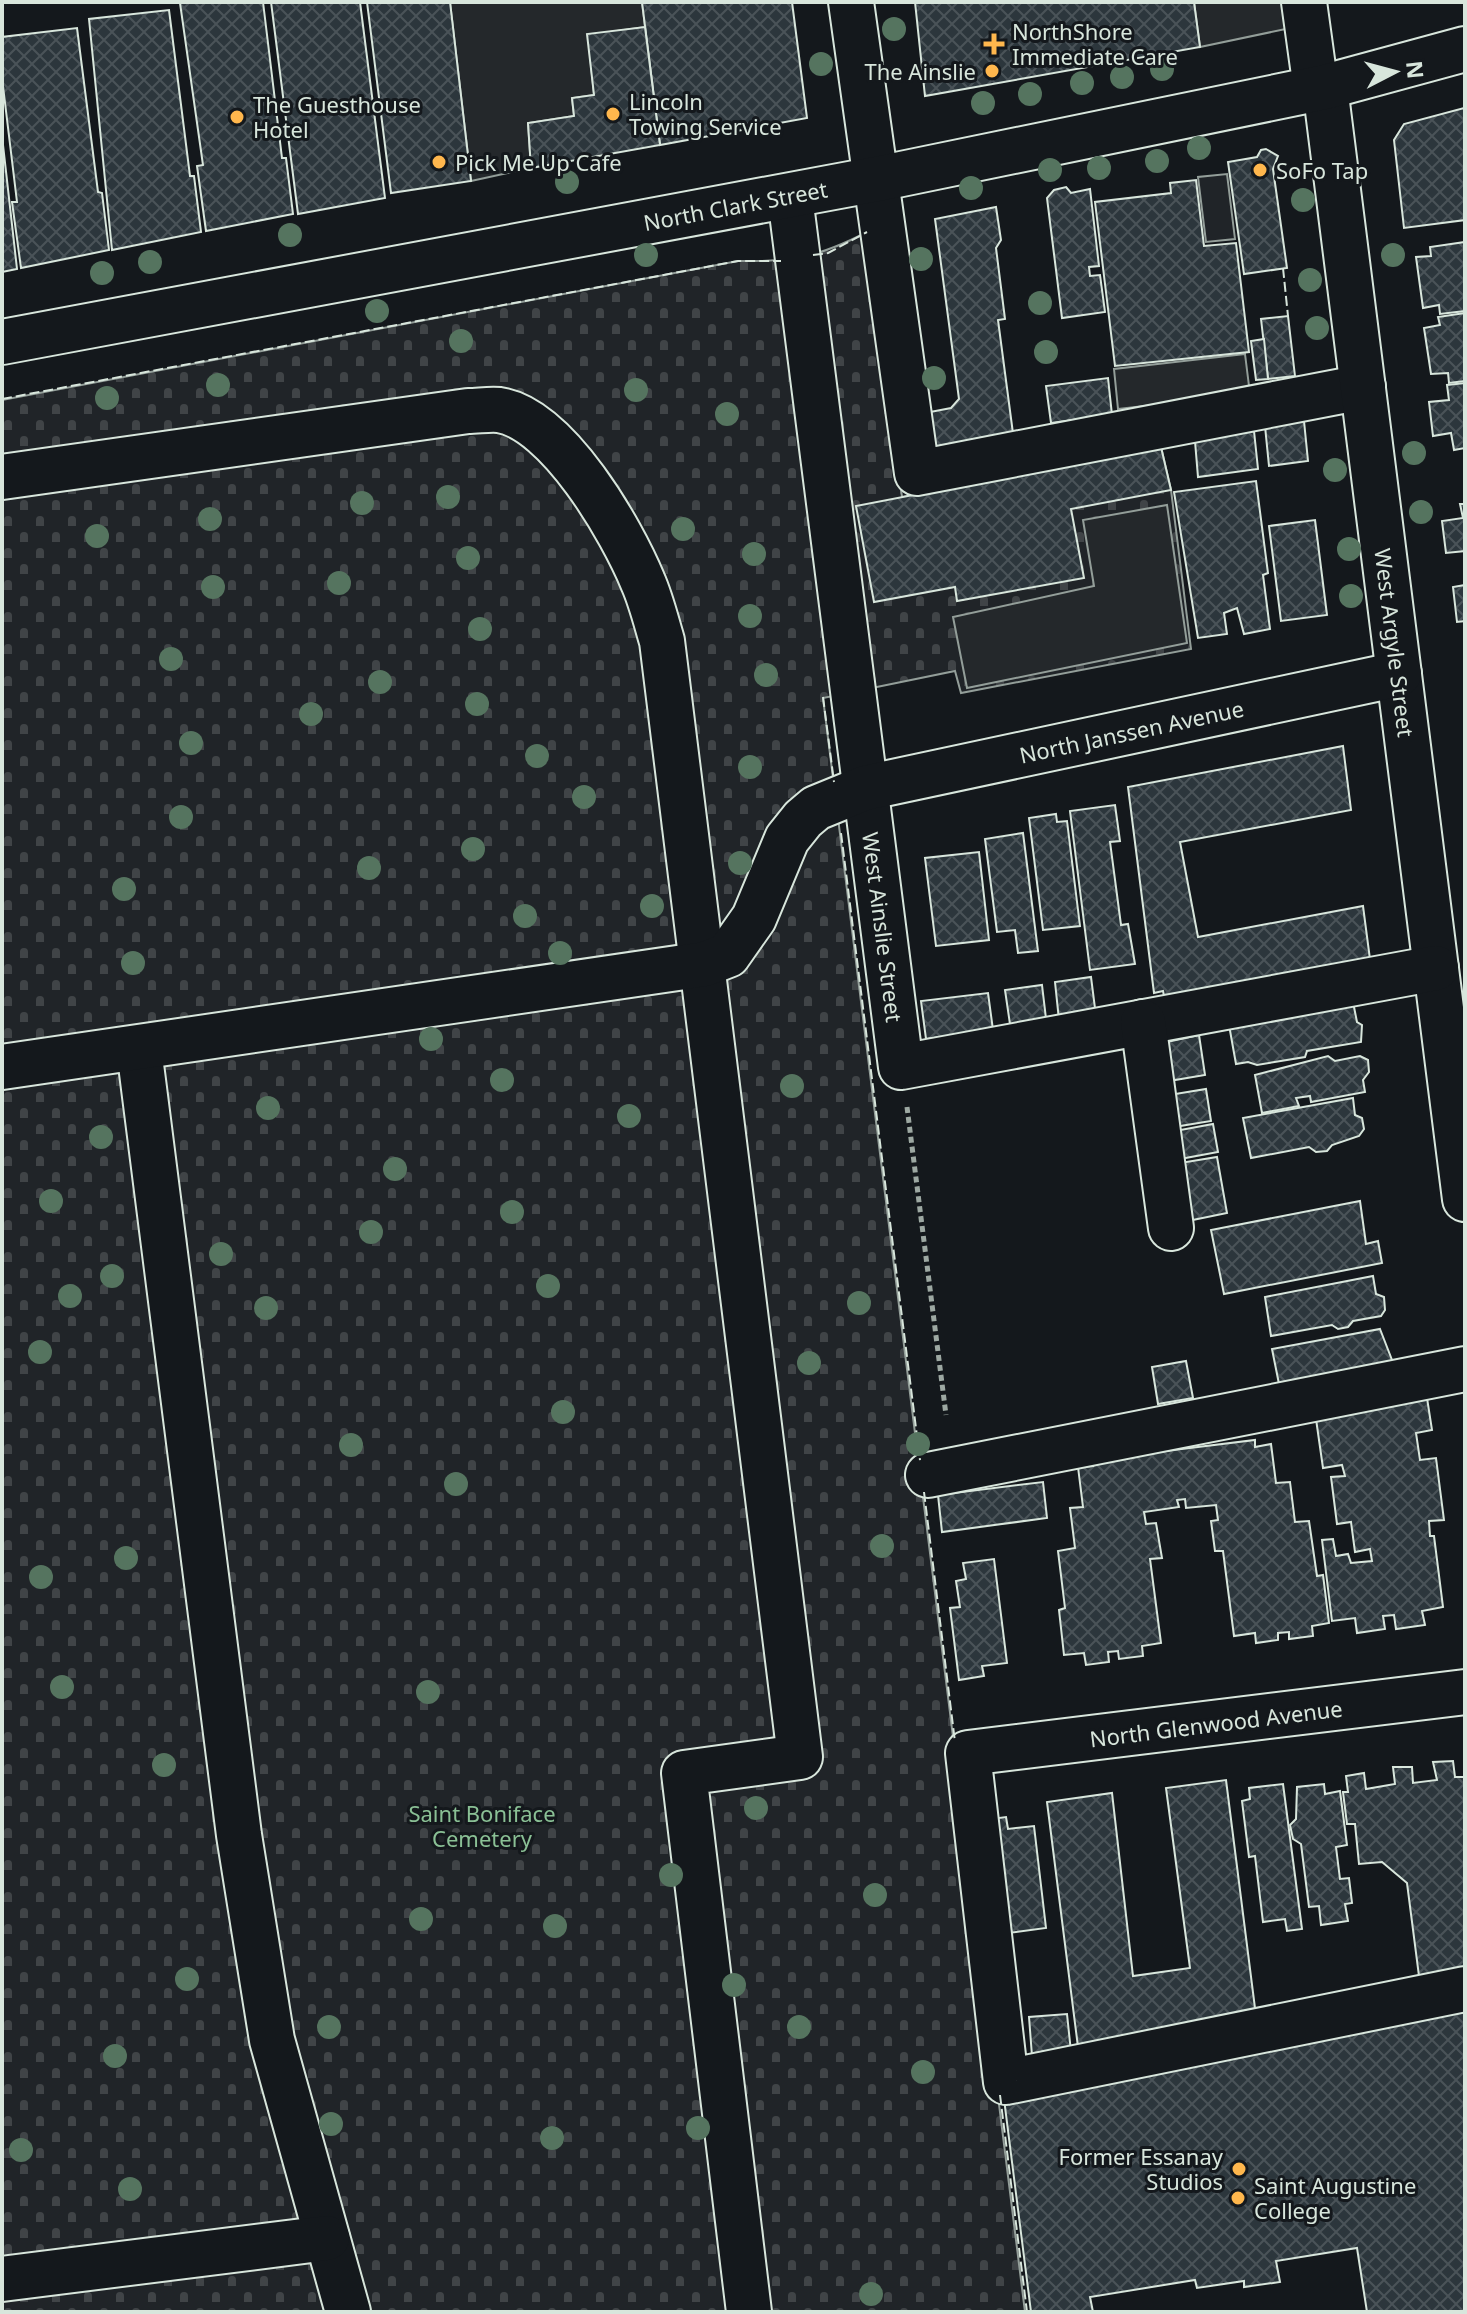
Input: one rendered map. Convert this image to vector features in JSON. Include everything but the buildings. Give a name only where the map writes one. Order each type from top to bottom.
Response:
[{"type":"street","points":[[851,2],[917,473],[1363,387]]},
{"type":"street","name":"West Argyle Street","points":[[1304,2],[1320,88],[1363,387],[1465,1199]]},
{"type":"street","name":"North Clark Street","points":[[2,342],[790,197],[1320,88],[1465,49]]},
{"type":"street","name":"West Ainslie Street","points":[[790,197],[901,1067]]},
{"type":"street","points":[[2,477],[468,411],[501,410],[535,426],[586,483],[624,544],[643,582],[662,641],[705,964],[800,1757],[684,1773],[749,2312]]},
{"type":"street","name":"North Janssen Avenue","points":[[705,964],[728,955],[754,918],[787,839],[816,808],[865,788],[1399,674]]},
{"type":"street","points":[[2,1067],[705,964]]},
{"type":"street","points":[[901,1067],[1436,968]]},
{"type":"street","points":[[1143,1022],[1171,1228]]},
{"type":"street","points":[[139,1049],[239,1835],[272,2040],[348,2312]]},
{"type":"street","points":[[928,1475],[1465,1369]]},
{"type":"street","name":"North Glenwood Avenue","points":[[1465,1692],[968,1753],[1006,2082],[1465,1989]]},
{"type":"street","points":[[2,2279],[327,2238]]},
{"type":"path","points":[[901,1067],[946,1415]]},
{"type":"green space","points":[[1227,174],[1235,239],[1206,242],[1198,177]]},
{"type":"green space","name":"Saint Boniface Cemetery","points":[[867,232],[902,497],[1161,447],[1171,490],[1191,649],[961,693],[955,671],[823,698],[1025,2312],[2,2312],[2,400],[738,261],[805,256]]},
{"type":"shaded area","points":[[450,2],[642,2],[645,27],[588,35],[594,95],[572,98],[574,116],[528,123],[531,168],[471,181]]},
{"type":"shaded area","points":[[1194,2],[1296,2],[1300,26],[1200,47]]},
{"type":"shaded area","points":[[1245,354],[1250,394],[1118,409],[1114,369]]},
{"type":"shaded area","points":[[1167,505],[1187,643],[967,688],[953,617],[1094,586],[1083,520]]},
{"type":"fence","points":[[813,255],[828,253],[867,232]]},
{"type":"fence","points":[[2,399],[738,261],[781,261]]},
{"type":"fence","points":[[1283,268],[1288,316]]},
{"type":"fence","points":[[823,697],[834,782]]},
{"type":"fence","points":[[841,833],[920,1460]]},
{"type":"fence","points":[[924,1492],[955,1742]]},
{"type":"fence","points":[[1000,2095],[1027,2312]]},
{"type":"place","name":"NorthShore Immediate Care","points":[[994,44]]},
{"type":"place","name":"The Ainslie","points":[[992,71]]},
{"type":"place","name":"Lincoln Towing Service","points":[[613,114]]},
{"type":"place","name":"The Guesthouse Hotel","points":[[237,117]]},
{"type":"place","name":"Pick Me Up Cafe","points":[[439,162]]},
{"type":"place","name":"SoFo Tap","points":[[1260,170]]},
{"type":"place","name":"Former Essanay Studios","points":[[1239,2169]]},
{"type":"place","name":"Saint Augustine College","points":[[1238,2198]]}]
